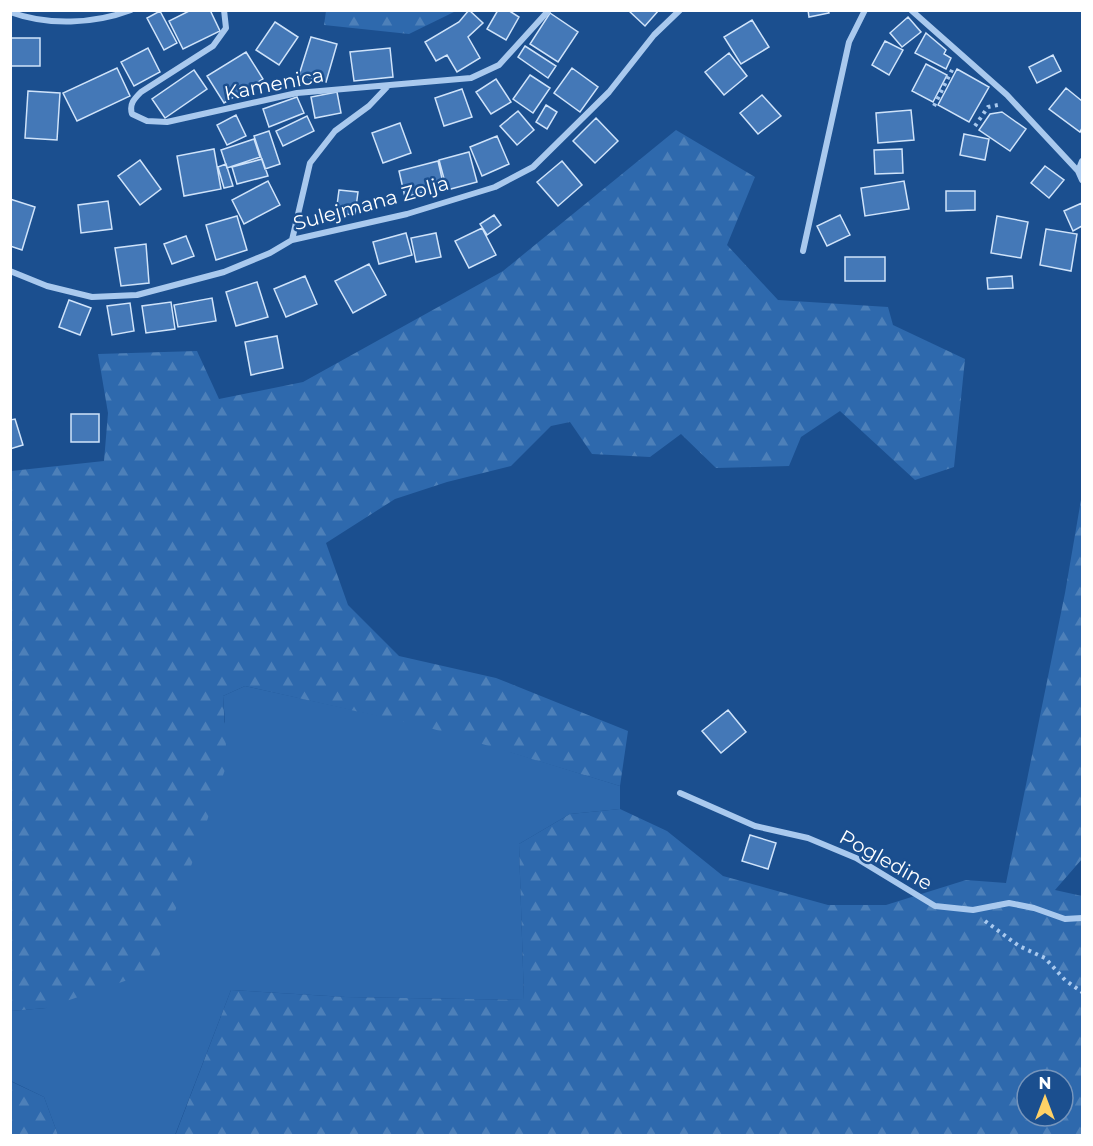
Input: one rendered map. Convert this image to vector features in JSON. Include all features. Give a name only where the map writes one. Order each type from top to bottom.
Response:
[{"type":"street","points":[[10,12],[30,19],[86,21],[112,18],[131,10]]},
{"type":"street","name":"Kamenica","points":[[224,10],[226,28],[213,46],[141,92],[133,100],[130,108],[132,114],[147,121],[167,122],[297,93],[438,82],[485,74],[499,65],[549,10]]},
{"type":"street","name":"Sulejmana Zolja","points":[[10,271],[47,286],[92,297],[137,296],[224,272],[270,253],[292,240],[407,214],[495,187],[533,167],[609,92],[654,35],[680,10]]},
{"type":"street","points":[[803,251],[849,42],[865,10]]},
{"type":"street","points":[[911,10],[1014,102],[1078,171],[1083,180]]},
{"type":"street","points":[[292,240],[310,163],[335,131],[369,106],[387,86]]},
{"type":"street","points":[[1078,171],[1083,161]]},
{"type":"street","name":"Pogledine","points":[[680,793],[755,826],[808,838],[856,858],[935,906],[973,910],[1009,903],[1034,908],[1065,919],[1083,918]]},
{"type":"path","points":[[934,106],[961,53]]},
{"type":"path","points":[[975,126],[988,107],[1014,102]]},
{"type":"path","points":[[964,909],[1018,946],[1045,958],[1065,980],[1083,992]]},
{"type":"green space","points":[[326,10],[456,11],[409,34],[324,25]]},
{"type":"green space","points":[[676,130],[755,177],[727,245],[778,300],[888,307],[893,325],[965,359],[954,467],[915,480],[840,411],[801,437],[789,466],[716,468],[681,434],[650,457],[592,454],[570,422],[551,426],[511,466],[447,482],[395,499],[326,543],[348,605],[399,656],[496,678],[628,731],[620,786],[430,728],[245,686],[223,696],[227,764],[154,971],[46,1008],[11,1011],[11,471],[104,461],[108,413],[98,354],[197,351],[219,399],[303,382],[503,271]]},
{"type":"green space","points":[[1082,494],[1082,859],[1055,890],[1082,896],[1082,1135],[175,1136],[231,990],[345,997],[524,1000],[519,844],[570,814],[620,809],[667,831],[723,876],[828,905],[886,905],[966,880],[1006,883],[1065,593]]},
{"type":"green space","points":[[245,686],[430,727],[620,786],[620,809],[570,814],[519,844],[524,1000],[345,997],[231,990],[175,1135],[58,1135],[44,1097],[11,1081],[10,1011],[46,1008],[225,722],[223,696]]},
{"type":"green space","points":[[10,1081],[44,1097],[58,1135],[11,1135]]},
{"type":"building","points":[[191,10],[210,10],[220,31],[183,49],[169,21]]},
{"type":"building","points":[[469,10],[483,23],[468,37],[480,58],[457,72],[447,55],[436,61],[425,42],[459,22]]},
{"type":"building","points":[[498,10],[508,10],[519,17],[506,40],[487,29]]},
{"type":"building","points":[[628,10],[659,10],[645,26]]},
{"type":"building","points":[[808,10],[828,10],[829,13],[809,17]]},
{"type":"building","points":[[160,11],[177,43],[164,50],[147,18]]},
{"type":"building","points":[[550,13],[578,32],[558,62],[530,44]]},
{"type":"building","points":[[908,17],[921,32],[902,47],[890,33]]},
{"type":"building","points":[[752,20],[769,47],[741,64],[724,37]]},
{"type":"building","points":[[275,22],[298,37],[279,65],[256,50]]},
{"type":"building","points":[[926,33],[946,50],[944,54],[951,58],[946,69],[915,53]]},
{"type":"building","points":[[311,37],[337,44],[326,82],[299,75]]},
{"type":"building","points":[[10,38],[40,38],[40,66],[10,66]]},
{"type":"building","points":[[885,41],[903,50],[889,75],[872,65]]},
{"type":"building","points":[[525,46],[556,66],[548,78],[518,57]]},
{"type":"building","points":[[148,48],[160,72],[134,86],[121,62]]},
{"type":"building","points":[[390,48],[393,77],[354,81],[350,52]]},
{"type":"building","points":[[246,52],[263,79],[224,103],[207,76]]},
{"type":"building","points":[[729,53],[747,76],[724,95],[705,72]]},
{"type":"building","points":[[1053,55],[1061,71],[1037,83],[1029,67]]},
{"type":"building","points":[[926,64],[947,75],[933,102],[912,91]]},
{"type":"building","points":[[117,68],[130,96],[77,121],[63,93]]},
{"type":"building","points":[[572,68],[598,87],[580,112],[554,93]]},
{"type":"building","points":[[957,69],[989,87],[969,122],[938,105]]},
{"type":"building","points":[[194,70],[207,89],[165,118],[152,99]]},
{"type":"building","points":[[530,75],[550,88],[533,113],[513,99]]},
{"type":"building","points":[[496,79],[511,102],[491,114],[476,92]]},
{"type":"building","points":[[1066,88],[1082,101],[1080,132],[1049,109]]},
{"type":"building","points":[[462,89],[472,117],[444,126],[435,98]]},
{"type":"building","points":[[28,91],[60,93],[57,140],[25,138]]},
{"type":"building","points":[[337,92],[341,113],[315,118],[311,97]]},
{"type":"building","points":[[762,95],[781,116],[758,134],[740,113]]},
{"type":"building","points":[[297,97],[304,113],[269,127],[263,109]]},
{"type":"building","points":[[546,105],[557,112],[547,129],[536,122]]},
{"type":"building","points":[[911,110],[914,140],[878,143],[876,113]]},
{"type":"building","points":[[518,111],[534,130],[517,145],[500,126]]},
{"type":"building","points":[[1002,112],[1026,129],[1010,151],[979,130],[990,114]]},
{"type":"building","points":[[236,115],[246,136],[227,145],[217,125]]},
{"type":"building","points":[[307,116],[314,131],[283,146],[276,131]]},
{"type":"building","points":[[596,118],[618,141],[595,163],[573,141]]},
{"type":"building","points":[[400,123],[411,153],[383,163],[372,133]]},
{"type":"building","points":[[269,131],[280,164],[265,169],[254,136]]},
{"type":"building","points":[[964,134],[989,139],[985,160],[960,155]]},
{"type":"building","points":[[497,136],[509,164],[482,176],[470,147]]},
{"type":"building","points":[[254,139],[260,157],[227,168],[221,150]]},
{"type":"building","points":[[214,149],[221,189],[184,196],[177,156]]},
{"type":"building","points":[[902,149],[903,173],[875,174],[874,150]]},
{"type":"building","points":[[469,152],[477,182],[447,190],[439,160]]},
{"type":"building","points":[[262,159],[268,176],[237,184],[232,167]]},
{"type":"building","points":[[140,160],[161,189],[140,205],[118,176]]},
{"type":"building","points":[[438,161],[444,187],[405,197],[399,171]]},
{"type":"building","points":[[562,161],[582,185],[558,206],[537,182]]},
{"type":"building","points":[[226,164],[233,186],[224,188],[218,167]]},
{"type":"building","points":[[1045,166],[1064,180],[1049,198],[1031,183]]},
{"type":"building","points":[[268,181],[280,205],[244,224],[232,200]]},
{"type":"building","points":[[904,181],[909,209],[865,216],[861,188]]},
{"type":"building","points":[[339,190],[358,192],[355,215],[336,213]]},
{"type":"building","points":[[946,191],[975,191],[975,210],[946,211]]},
{"type":"building","points":[[10,199],[35,207],[22,250],[10,246]]},
{"type":"building","points":[[108,201],[112,229],[81,233],[78,205]]},
{"type":"building","points":[[1082,203],[1082,226],[1073,231],[1064,211]]},
{"type":"building","points":[[494,215],[501,225],[487,235],[480,224]]},
{"type":"building","points":[[840,215],[850,235],[827,246],[817,226]]},
{"type":"building","points":[[237,216],[247,250],[216,260],[206,225]]},
{"type":"building","points":[[997,216],[1028,222],[1021,258],[991,253]]},
{"type":"building","points":[[482,228],[496,255],[469,268],[455,241]]},
{"type":"building","points":[[1046,229],[1077,234],[1071,271],[1040,265]]},
{"type":"building","points":[[406,233],[412,255],[379,264],[373,242]]},
{"type":"building","points":[[436,233],[441,257],[416,262],[411,238]]},
{"type":"building","points":[[186,236],[194,256],[172,264],[164,244]]},
{"type":"building","points":[[146,244],[149,283],[121,286],[115,248]]},
{"type":"building","points":[[845,257],[885,257],[885,281],[845,281]]},
{"type":"building","points":[[369,264],[386,295],[353,313],[335,281]]},
{"type":"building","points":[[305,276],[317,304],[286,317],[274,289]]},
{"type":"building","points":[[1012,276],[1013,288],[988,289],[987,278]]},
{"type":"building","points":[[257,282],[268,317],[236,326],[226,292]]},
{"type":"building","points":[[212,298],[216,321],[178,327],[174,305]]},
{"type":"building","points":[[69,300],[91,308],[80,335],[59,327]]},
{"type":"building","points":[[171,302],[175,329],[146,333],[142,306]]},
{"type":"building","points":[[130,303],[134,331],[112,335],[107,306]]},
{"type":"building","points":[[277,336],[283,368],[251,375],[245,342]]},
{"type":"building","points":[[71,414],[99,414],[99,442],[71,442]]},
{"type":"building","points":[[15,419],[23,445],[10,449],[10,420]]},
{"type":"building","points":[[728,710],[746,732],[721,753],[702,731]]},
{"type":"building","points":[[750,835],[776,843],[768,869],[742,861]]}]
